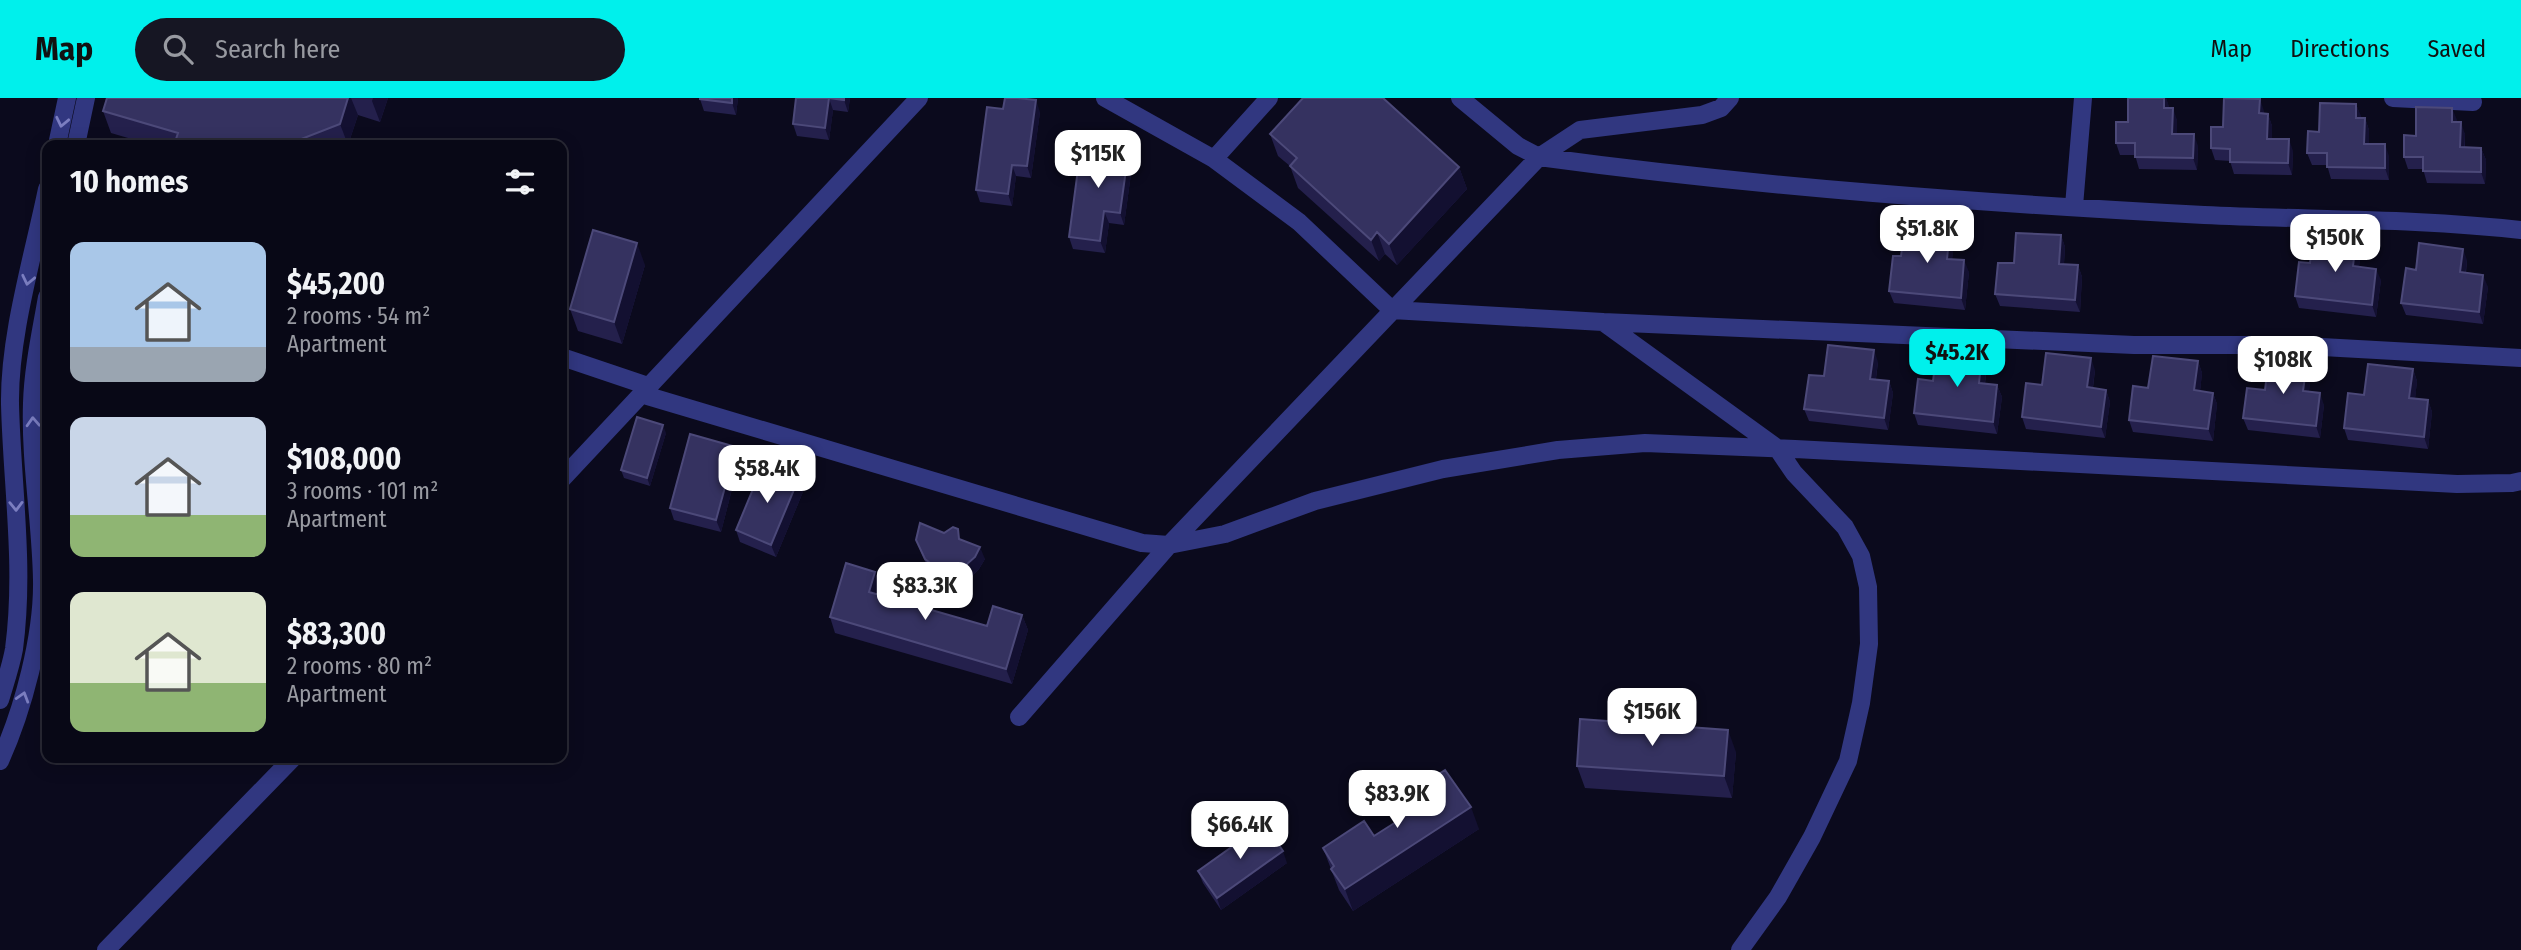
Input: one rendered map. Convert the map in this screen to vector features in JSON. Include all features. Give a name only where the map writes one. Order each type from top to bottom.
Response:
[{"type":"street","points":[[58,140],[67,98]]},
{"type":"street","points":[[77,140],[86,98]]},
{"type":"street","points":[[567,474],[919,98]]},
{"type":"street","points":[[1105,98],[1214,159],[1299,222],[1392,310],[2134,345],[2284,345],[2521,358]]},
{"type":"street","points":[[1214,159],[1269,98]]},
{"type":"street","points":[[1460,98],[1518,146],[1539,157],[1838,191],[2218,215],[2468,225],[2521,230]]},
{"type":"street","points":[[1019,717],[1169,545],[1539,157],[1580,130],[1702,115],[1721,108],[1730,98]]},
{"type":"street","points":[[2074,206],[2083,98]]},
{"type":"street","points":[[2393,98],[2473,102]]},
{"type":"street","points":[[0,700],[14,651],[19,592],[16,481],[10,403],[15,344],[42,213]]},
{"type":"street","points":[[1603,322],[1777,448],[1794,473],[1845,527],[1861,556],[1868,587],[1868,644],[1861,703],[1848,761],[1778,897],[1740,950]]},
{"type":"street","points":[[0,761],[25,693],[36,643],[42,582],[32,403],[42,324]]},
{"type":"street","points":[[567,359],[644,390],[1142,543],[1169,545],[1225,534],[1315,501],[1443,469],[1558,450],[1645,443],[2457,484],[2521,481]]},
{"type":"street","points":[[106,950],[288,763]]},
{"type":"building","points":[[107,98],[348,98],[340,124],[299,140],[176,140],[178,133],[103,111]]},
{"type":"building","points":[[732,98],[732,103],[700,99]]},
{"type":"building","points":[[796,98],[829,98],[825,128],[793,124]]},
{"type":"building","points":[[1005,98],[1036,100],[1027,166],[1012,165],[1008,194],[976,190],[987,107],[1003,109]]},
{"type":"building","points":[[1303,98],[1383,98],[1459,167],[1389,244],[1377,232],[1371,240],[1290,166],[1297,158],[1270,134]]},
{"type":"building","points":[[2128,98],[2164,98],[2164,108],[2173,108],[2172,134],[2194,134],[2193,158],[2135,157],[2135,143],[2116,143],[2116,122],[2128,122]]},
{"type":"building","points":[[2224,98],[2260,99],[2259,113],[2268,114],[2267,139],[2289,139],[2288,163],[2230,162],[2230,149],[2211,148],[2211,127],[2223,127]]},
{"type":"building","points":[[2320,103],[2356,104],[2356,118],[2365,118],[2364,144],[2385,144],[2385,168],[2327,167],[2327,153],[2307,153],[2308,131],[2319,132]]},
{"type":"building","points":[[2416,107],[2452,108],[2452,122],[2461,122],[2460,147],[2481,148],[2481,172],[2423,171],[2423,157],[2404,157],[2404,135],[2416,136]]},
{"type":"building","points":[[1098,143],[1129,148],[1120,213],[1104,211],[1100,241],[1069,237],[1080,154],[1096,156]]},
{"type":"building","points":[[1905,226],[1950,230],[1947,259],[1964,260],[1961,298],[1889,291],[1893,256],[1901,256]]},
{"type":"building","points":[[593,230],[637,243],[614,322],[570,309]]},
{"type":"building","points":[[2016,233],[2061,235],[2059,264],[2078,265],[2075,300],[1995,294],[1998,263],[2014,263]]},
{"type":"building","points":[[2313,237],[2356,242],[2353,266],[2376,269],[2372,305],[2295,296],[2299,262],[2310,263]]},
{"type":"building","points":[[2419,243],[2463,249],[2460,272],[2483,275],[2479,312],[2401,303],[2406,268],[2416,270]]},
{"type":"building","points":[[1828,345],[1874,350],[1870,379],[1889,381],[1884,418],[1804,409],[1809,375],[1824,376]]},
{"type":"building","points":[[1937,349],[1982,354],[1979,383],[1997,385],[1993,422],[1914,413],[1918,379],[1933,381]]},
{"type":"building","points":[[2046,353],[2091,358],[2087,387],[2106,390],[2101,427],[2022,417],[2026,383],[2042,385]]},
{"type":"building","points":[[2153,356],[2198,361],[2194,390],[2213,393],[2208,429],[2129,420],[2133,386],[2148,388]]},
{"type":"building","points":[[2269,357],[2307,362],[2303,391],[2320,393],[2316,426],[2243,418],[2247,388],[2265,390]]},
{"type":"building","points":[[2368,364],[2413,369],[2409,398],[2428,400],[2424,437],[2344,428],[2348,393],[2364,395]]},
{"type":"building","points":[[637,417],[663,425],[647,478],[621,470]]},
{"type":"building","points":[[690,434],[736,447],[716,520],[670,508]]},
{"type":"building","points":[[763,465],[798,480],[771,545],[736,530]]},
{"type":"building","points":[[920,523],[944,533],[953,527],[958,529],[959,539],[980,547],[975,557],[956,569],[934,566],[925,559],[916,540]]},
{"type":"building","points":[[846,563],[875,572],[869,592],[987,626],[993,606],[1022,615],[1006,669],[830,617]]},
{"type":"building","points":[[1580,719],[1728,730],[1724,776],[1577,766]]},
{"type":"building","points":[[1445,770],[1471,807],[1345,889],[1331,869],[1334,866],[1323,848],[1364,821],[1374,836],[1407,815],[1397,800]]},
{"type":"building","points":[[1264,824],[1283,851],[1217,898],[1198,871]]}]
